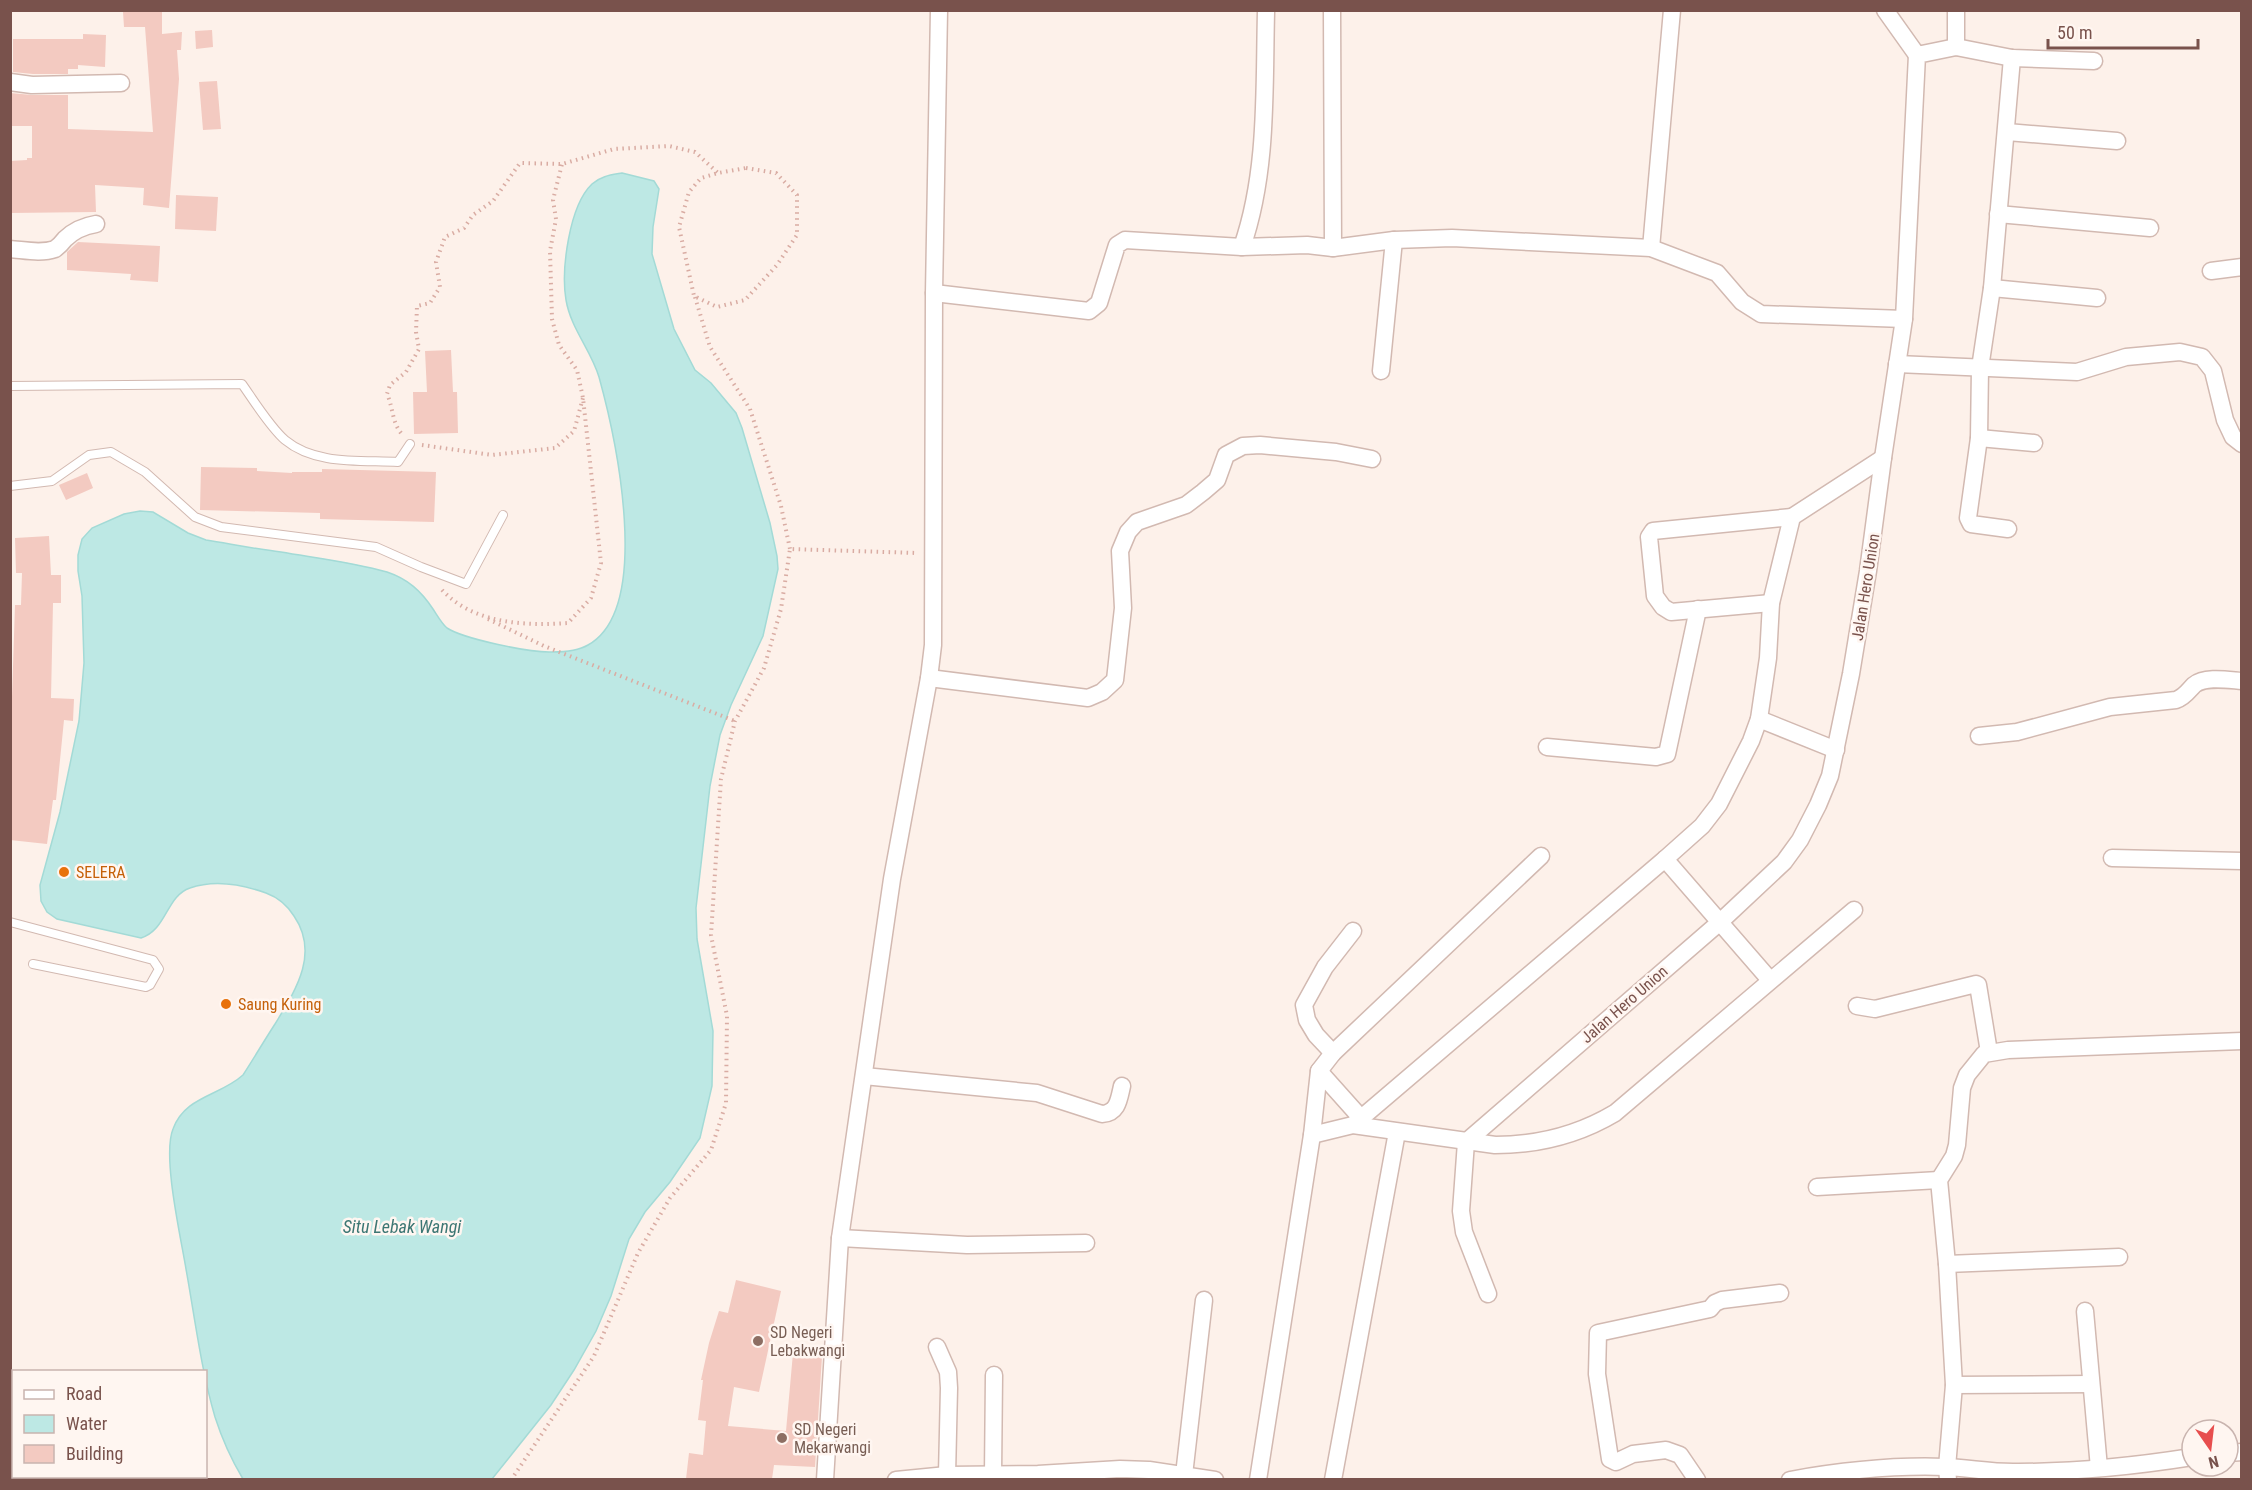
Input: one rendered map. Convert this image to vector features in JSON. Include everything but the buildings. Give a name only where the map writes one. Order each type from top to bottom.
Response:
[{"type":"highway","points":[[10,1432],[12,1455]]},
{"type":"street","points":[[825,1479],[840,1238],[892,879],[933,645],[934,293],[939,10]]},
{"type":"street","points":[[1332,10],[1333,248]]},
{"type":"street","points":[[1650,248],[1672,10]]},
{"type":"street","points":[[1885,10],[1917,55],[1956,48],[2012,58],[2094,61]]},
{"type":"street","points":[[1956,10],[1956,48]]},
{"type":"street","points":[[1242,247],[1257,190],[1263,133],[1266,12]]},
{"type":"street","name":"Jalan Hero Union","points":[[1466,1142],[1720,922],[1784,862],[1800,840],[1830,776],[1868,571],[1904,319],[1917,55]]},
{"type":"street","points":[[2008,529],[1971,524],[1968,518],[1979,438],[1980,368],[1992,288],[2012,58]]},
{"type":"street","points":[[10,82],[32,85],[121,83]]},
{"type":"street","points":[[2007,132],[2117,141]]},
{"type":"street","points":[[1998,214],[2150,228]]},
{"type":"street","points":[[10,249],[51,250],[83,226],[96,224]]},
{"type":"street","points":[[934,293],[1089,311],[1099,303],[1117,245],[1125,240],[1242,247],[1306,245],[1333,248],[1394,240],[1452,238],[1650,248],[1717,273],[1742,302],[1761,314],[1904,319]]},
{"type":"street","points":[[1381,371],[1394,240]]},
{"type":"street","points":[[2211,271],[2241,267]]},
{"type":"street","points":[[1992,288],[2097,298]]},
{"type":"street","points":[[1897,363],[2077,372],[2135,356],[2180,352],[2202,357],[2213,371],[2225,420],[2233,437],[2241,444]]},
{"type":"street","points":[[1979,438],[2034,443]]},
{"type":"street","points":[[929,678],[1088,698],[1102,692],[1115,680],[1123,609],[1120,551],[1128,532],[1137,522],[1186,505],[1217,480],[1226,455],[1243,446],[1336,452],[1372,459]]},
{"type":"street","points":[[1771,603],[1671,612],[1663,607],[1655,596],[1649,537],[1653,531],[1792,516],[1883,458]]},
{"type":"street","points":[[1312,1135],[1357,1122],[1665,859],[1702,825],[1719,804],[1751,741],[1759,719],[1768,658],[1771,603],[1792,516]]},
{"type":"street","points":[[1547,747],[1656,757],[1667,754],[1698,609]]},
{"type":"street","points":[[1979,736],[2017,732],[2110,707],[2176,700],[2182,698],[2196,683],[2220,680],[2241,681]]},
{"type":"street","points":[[1759,719],[1836,750]]},
{"type":"street","points":[[1258,1479],[1312,1135],[1319,1071],[1333,1053],[1541,856]]},
{"type":"street","points":[[2112,858],[2241,861]]},
{"type":"street","points":[[1665,859],[1770,980]]},
{"type":"street","points":[[1319,1071],[1357,1122],[1398,1132],[1494,1146],[1554,1139],[1598,1124],[1615,1113],[1854,910]]},
{"type":"street","points":[[1333,1053],[1306,1020],[1304,1005],[1324,967],[1353,931]]},
{"type":"street","points":[[1857,1006],[1875,1009],[1976,984],[1989,1052]]},
{"type":"street","points":[[1948,1473],[1954,1385],[1947,1264],[1939,1180],[1954,1156],[1957,1145],[1962,1088],[1967,1075],[1979,1058],[1989,1052],[2241,1041]]},
{"type":"street","points":[[864,1076],[1037,1093],[1102,1114],[1110,1114],[1114,1111],[1122,1086]]},
{"type":"street","points":[[1333,1479],[1398,1132]]},
{"type":"street","points":[[1466,1142],[1461,1211],[1464,1232],[1488,1294]]},
{"type":"street","points":[[1817,1187],[1939,1180]]},
{"type":"street","points":[[840,1238],[968,1245],[1086,1243]]},
{"type":"street","points":[[1947,1264],[2119,1257]]},
{"type":"street","points":[[1697,1479],[1680,1455],[1666,1450],[1633,1454],[1616,1462],[1610,1459],[1597,1374],[1598,1333],[1710,1309],[1722,1300],[1780,1293]]},
{"type":"street","points":[[1185,1475],[1204,1300]]},
{"type":"street","points":[[2085,1311],[2099,1468]]},
{"type":"street","points":[[938,1347],[948,1372],[947,1475]]},
{"type":"street","points":[[993,1474],[994,1375]]},
{"type":"street","points":[[1954,1385],[2091,1384]]},
{"type":"street","points":[[1790,1479],[1881,1468],[1948,1473],[2014,1473],[2099,1468],[2180,1458]]},
{"type":"street","points":[[896,1479],[1120,1468],[1215,1479]]},
{"type":"lane","points":[[10,386],[242,384],[284,439],[307,453],[319,457],[398,462],[410,444]]},
{"type":"lane","points":[[10,486],[52,481],[89,455],[111,452],[144,472],[195,517],[221,527],[376,547],[466,584],[504,516]]},
{"type":"lane","points":[[10,922],[153,960],[159,969],[150,985],[146,987],[33,964]]},
{"type":"path","points":[[583,398],[574,431],[555,448],[492,455],[410,444],[396,427],[393,405],[387,394],[390,385],[406,372],[419,349],[416,332],[417,306],[430,303],[440,287],[436,262],[445,237],[464,228],[473,215],[493,201],[519,163],[562,164],[614,149],[669,146],[695,152],[718,173]]},
{"type":"path","points":[[484,617],[535,625],[568,623],[591,598],[601,563],[583,398],[577,370],[559,345],[552,320],[550,251],[556,219],[553,200],[562,164]]},
{"type":"path","points":[[511,1479],[594,1356],[638,1253],[670,1198],[711,1150],[726,1103],[727,1016],[711,935],[721,779],[735,721],[764,668],[781,609],[790,549],[781,506],[750,409],[710,347],[694,296],[679,227],[689,192],[701,178],[746,168],[776,173],[797,195],[797,235],[777,265],[745,300],[717,307],[694,296]]},
{"type":"path","points":[[790,549],[933,553]]},
{"type":"path","points":[[421,567],[449,597],[484,617],[544,646],[735,721]]},
{"type":"water","name":"Situ Lebak Wangi","points":[[622,173],[654,181],[659,189],[653,227],[652,254],[674,329],[695,370],[711,383],[736,413],[770,523],[777,556],[778,569],[763,636],[731,705],[720,735],[710,786],[696,908],[697,939],[713,1031],[712,1086],[700,1138],[670,1182],[645,1212],[629,1239],[611,1296],[596,1331],[574,1370],[551,1405],[492,1479],[243,1479],[221,1433],[207,1385],[207,1370],[204,1370],[174,1198],[170,1141],[173,1129],[186,1110],[243,1075],[297,985],[305,958],[305,944],[294,916],[282,902],[266,893],[228,884],[199,885],[182,892],[156,928],[141,938],[57,919],[47,912],[41,901],[40,885],[60,812],[79,721],[84,663],[82,596],[78,571],[78,555],[82,539],[92,528],[124,514],[140,511],[153,512],[188,533],[206,540],[347,563],[395,575],[419,591],[447,628],[468,637],[542,652],[571,651],[588,645],[608,625],[620,596],[625,559],[624,519],[620,478],[606,404],[599,377],[569,311],[566,300],[565,272],[568,239],[578,207],[592,184],[606,176]]},
{"type":"place","name":"SELERA","points":[[64,872]]},
{"type":"place","name":"Saung Kuring","points":[[226,1004]]},
{"type":"place","name":"SD Negeri Lebakwangi","points":[[758,1341]]},
{"type":"place","name":"SD Negeri Mekarwangi","points":[[782,1438]]}]
